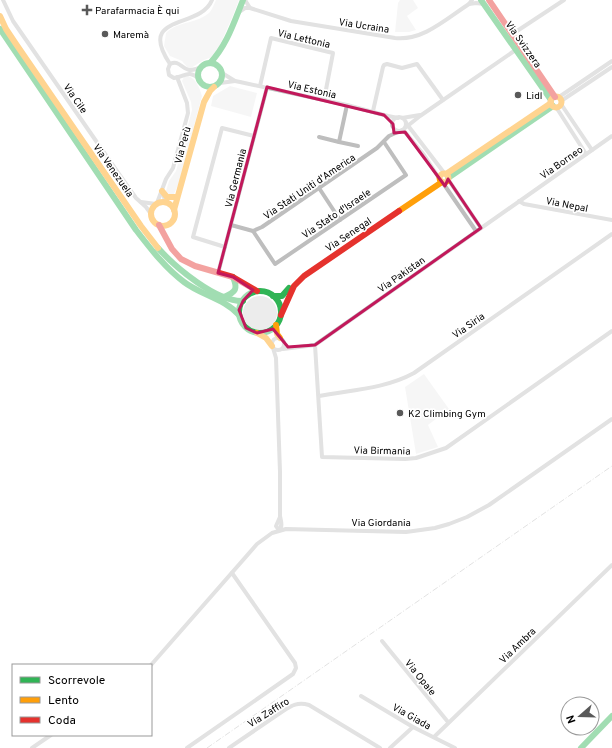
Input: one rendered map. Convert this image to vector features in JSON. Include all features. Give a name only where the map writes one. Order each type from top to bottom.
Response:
[{"type":"main road","name":"Via Perù","points":[[204,102],[204,92],[198,73],[201,67],[210,63],[216,58],[222,49],[244,0]]},
{"type":"main road","name":"Via Svizzera","points":[[484,1],[519,48],[556,102]]},
{"type":"main road","name":"Via Venezuela","points":[[0,16],[6,29],[16,44],[162,254],[191,279],[224,297],[235,301],[245,298]]},
{"type":"main road","name":"Via Venezuela","points":[[0,29],[18,58],[150,248],[167,267],[184,282],[232,307],[239,315],[246,328],[257,333],[273,347]]},
{"type":"main road","name":"Via Perù","points":[[168,240],[167,231],[174,218],[177,195],[204,102],[208,93],[217,85],[221,71],[220,60],[222,49]]},
{"type":"main road","points":[[210,63],[216,64],[221,71]]},
{"type":"main road","points":[[200,81],[207,87],[217,85]]},
{"type":"main road","name":"Via Senegal","points":[[273,296],[278,297],[283,295],[302,273],[556,102]]},
{"type":"main road","name":"Via Senegal","points":[[281,315],[294,286],[304,276],[444,178]]},
{"type":"main road","points":[[162,191],[169,197],[177,195]]},
{"type":"main road","points":[[177,195],[166,202],[156,204],[152,208],[151,214],[153,220],[159,225],[176,254],[188,264],[232,277],[257,292]]},
{"type":"main road","points":[[166,202],[171,205],[174,210]]},
{"type":"main road","points":[[159,225],[165,226],[170,224]]},
{"type":"main road","points":[[224,297],[230,295],[236,289],[236,284],[232,277]]},
{"type":"main road","points":[[239,315],[239,310],[247,290],[244,284]]},
{"type":"main road","points":[[245,298],[257,292],[265,292],[273,296],[279,304],[281,315],[274,328],[266,332],[257,333]]},
{"type":"main road","points":[[276,325],[280,338]]},
{"type":"main road","points":[[581,748],[612,716]]},
{"type":"street","name":"Via Cile","points":[[3,0],[14,21],[128,186],[151,214]]},
{"type":"street","points":[[200,81],[193,75],[188,74],[174,78],[169,74],[168,69],[170,64],[161,45],[160,39],[164,31],[170,26],[202,13],[210,6],[212,0]]},
{"type":"street","points":[[244,0],[250,8]]},
{"type":"street","name":"Via Ucraina","points":[[250,8],[291,21],[401,38],[414,37],[426,32],[469,4],[472,0]]},
{"type":"street","points":[[510,36],[564,0]]},
{"type":"street","points":[[469,4],[484,1]]},
{"type":"street","points":[[237,14],[245,8],[250,8]]},
{"type":"street","name":"Via Lettonia","points":[[260,86],[271,38],[333,53],[324,100]]},
{"type":"street","name":"Via Stati Uniti d'America","points":[[253,231],[262,227],[319,188],[384,142],[390,136],[406,127],[422,114],[519,48]]},
{"type":"street","name":"Via Senegal","points":[[556,102],[612,61]]},
{"type":"street","points":[[170,64],[178,63],[187,70],[193,70],[201,67]]},
{"type":"street","points":[[373,111],[383,67],[387,64],[402,68],[417,64],[443,100]]},
{"type":"street","name":"Via Senegal","points":[[556,102],[612,67]]},
{"type":"street","name":"Via Estonia","points":[[221,71],[235,81]]},
{"type":"street","points":[[141,202],[156,204],[166,179],[173,168],[188,112],[187,103],[177,78]]},
{"type":"street","name":"Via Estonia","points":[[217,85],[235,81],[348,105],[400,118]]},
{"type":"street","name":"Via Germania","points":[[218,273],[267,87]]},
{"type":"street","name":"Via Svizzera","points":[[556,102],[592,150]]},
{"type":"street","name":"Via Svizzera","points":[[556,102],[586,154]]},
{"type":"street","points":[[339,142],[348,105]]},
{"type":"street","name":"Via Stati Uniti d'America","points":[[400,118],[422,114]]},
{"type":"street","name":"Via Estonia","points":[[384,115],[396,130],[406,127]]},
{"type":"street","points":[[393,125],[394,120],[400,118],[481,228]]},
{"type":"street","name":"Via Stati Uniti d'America","points":[[390,136],[393,125]]},
{"type":"street","points":[[406,127],[405,132],[444,178],[476,231]]},
{"type":"street","points":[[225,247],[193,237],[222,128],[254,136]]},
{"type":"street","name":"Via Borneo","points":[[519,201],[612,136]]},
{"type":"street","points":[[319,137],[358,146]]},
{"type":"street","name":"Via Stato d'Israele","points":[[253,231],[275,264],[340,220],[406,175],[384,142]]},
{"type":"street","points":[[319,188],[340,220]]},
{"type":"street","points":[[162,191],[166,202]]},
{"type":"street","name":"Via Nepal","points":[[519,201],[524,204],[612,220]]},
{"type":"street","name":"Via Pakistan","points":[[315,345],[519,201]]},
{"type":"street","points":[[231,225],[253,231]]},
{"type":"street","name":"Via Siria","points":[[319,396],[388,384],[404,379],[612,234]]},
{"type":"street","name":"Via Birmania","points":[[315,345],[322,457],[405,459],[416,458],[446,448],[612,331]]},
{"type":"street","points":[[276,358],[284,347],[283,340],[280,338],[273,340],[276,358],[280,472],[281,528],[279,530]]},
{"type":"street","points":[[273,347],[277,350],[284,347],[315,345]]},
{"type":"street","name":"Via Giordania","points":[[152,664],[257,544],[272,533],[286,529],[406,532],[435,528],[449,524],[467,517],[489,505],[612,419]]},
{"type":"street","points":[[272,533],[275,530],[280,516]]},
{"type":"street","points":[[281,524],[286,529]]},
{"type":"street","points":[[276,526],[279,530]]},
{"type":"street","name":"Via Ambra","points":[[434,737],[612,565]]},
{"type":"street","points":[[187,748],[293,674],[296,668],[295,663],[232,573]]},
{"type":"street","name":"Via Opale","points":[[382,641],[448,722]]},
{"type":"street","name":"Via Giada","points":[[362,696],[413,726],[455,748]]},
{"type":"street","name":"Via Zaffiro","points":[[229,748],[283,711],[299,703],[308,705],[380,748]]},
{"type":"street","points":[[390,748],[413,726]]},
{"type":"street","points":[[32,748],[50,736]]},
{"type":"highlighted area","points":[[267,87],[384,115],[393,124],[394,133],[405,132],[445,186],[448,179],[481,228],[315,345],[288,347],[273,329],[257,333],[246,328],[239,310],[243,301],[253,290],[233,277],[218,273]]},
{"type":"shaded area","points":[[216,0],[239,0],[215,56],[204,60],[191,68],[187,67],[182,61],[170,56],[164,46],[166,33],[176,26],[200,19],[205,16],[210,12]]},
{"type":"shaded area","points":[[400,0],[413,0],[418,8],[407,16],[416,30],[409,32],[395,32],[398,3]]},
{"type":"shaded area","points":[[188,76],[195,81],[202,96],[179,183],[174,194],[170,195],[166,191],[169,181],[176,171],[192,110],[191,102],[182,81],[184,77]]},
{"type":"shaded area","points":[[230,86],[257,93],[251,117],[211,106],[213,96]]},
{"type":"shaded area","points":[[260,296],[272,301],[277,313],[272,325],[260,330],[248,325],[243,313],[248,301]]},
{"type":"shaded area","points":[[424,374],[449,409],[428,425],[438,447],[416,454],[405,387]]},
{"type":"railway","points":[[207,748],[612,466]]},
{"type":"traffic: fast","points":[[210,63],[226,41],[243,0]]},
{"type":"traffic: fast","points":[[481,0],[551,100]]},
{"type":"traffic: fast","points":[[0,29],[136,230],[152,251],[184,282],[227,305],[239,315]]},
{"type":"traffic: fast","points":[[210,63],[215,64],[221,70],[222,75],[221,80],[215,86],[210,87],[205,86],[199,80],[198,75],[199,70],[205,64],[210,63]]},
{"type":"traffic: fast","points":[[448,178],[553,106]]},
{"type":"traffic: fast","points":[[158,248],[185,273],[209,290],[232,300],[243,301]]},
{"type":"traffic: fast","points":[[224,297],[235,290],[236,287],[233,277]]},
{"type":"traffic: fast","points":[[273,296],[282,296],[289,288]]},
{"type":"traffic: fast","points":[[260,291],[275,297],[281,312],[275,327],[260,333],[245,327],[239,312],[245,297],[260,291]]},
{"type":"traffic: fast","points":[[581,748],[612,716]]},
{"type":"traffic: slow","points":[[0,16],[6,29],[16,44],[141,226],[158,248]]},
{"type":"traffic: slow","points":[[174,210],[204,102],[214,87]]},
{"type":"traffic: slow","points":[[554,97],[558,97],[560,98],[561,102],[560,106],[554,107],[551,104],[551,100],[554,97]]},
{"type":"traffic: slow","points":[[446,174],[551,103]]},
{"type":"traffic: slow","points":[[444,173],[449,178],[444,183],[439,178],[444,173]]},
{"type":"traffic: slow","points":[[399,211],[442,182]]},
{"type":"traffic: slow","points":[[162,191],[167,197],[175,197]]},
{"type":"traffic: slow","points":[[163,202],[172,205],[175,214],[172,223],[163,226],[154,223],[151,214],[154,205],[163,202]]},
{"type":"traffic: slow","points":[[276,325],[277,334],[280,338]]},
{"type":"traffic: slow","points":[[257,333],[266,338],[272,346]]},
{"type":"traffic: jam","points":[[489,0],[555,97]]},
{"type":"traffic: jam","points":[[281,315],[294,286],[304,276],[399,211]]},
{"type":"traffic: jam","points":[[159,225],[172,249],[181,259],[195,266],[233,277],[257,291]]},
{"type":"place","name":"Parafarmacia È qui","points":[[87,10]]},
{"type":"place","name":"Maremà","points":[[105,34]]},
{"type":"place","name":"Lidl","points":[[518,95]]},
{"type":"place","name":"K2 Climbing Gym","points":[[400,413]]}]
